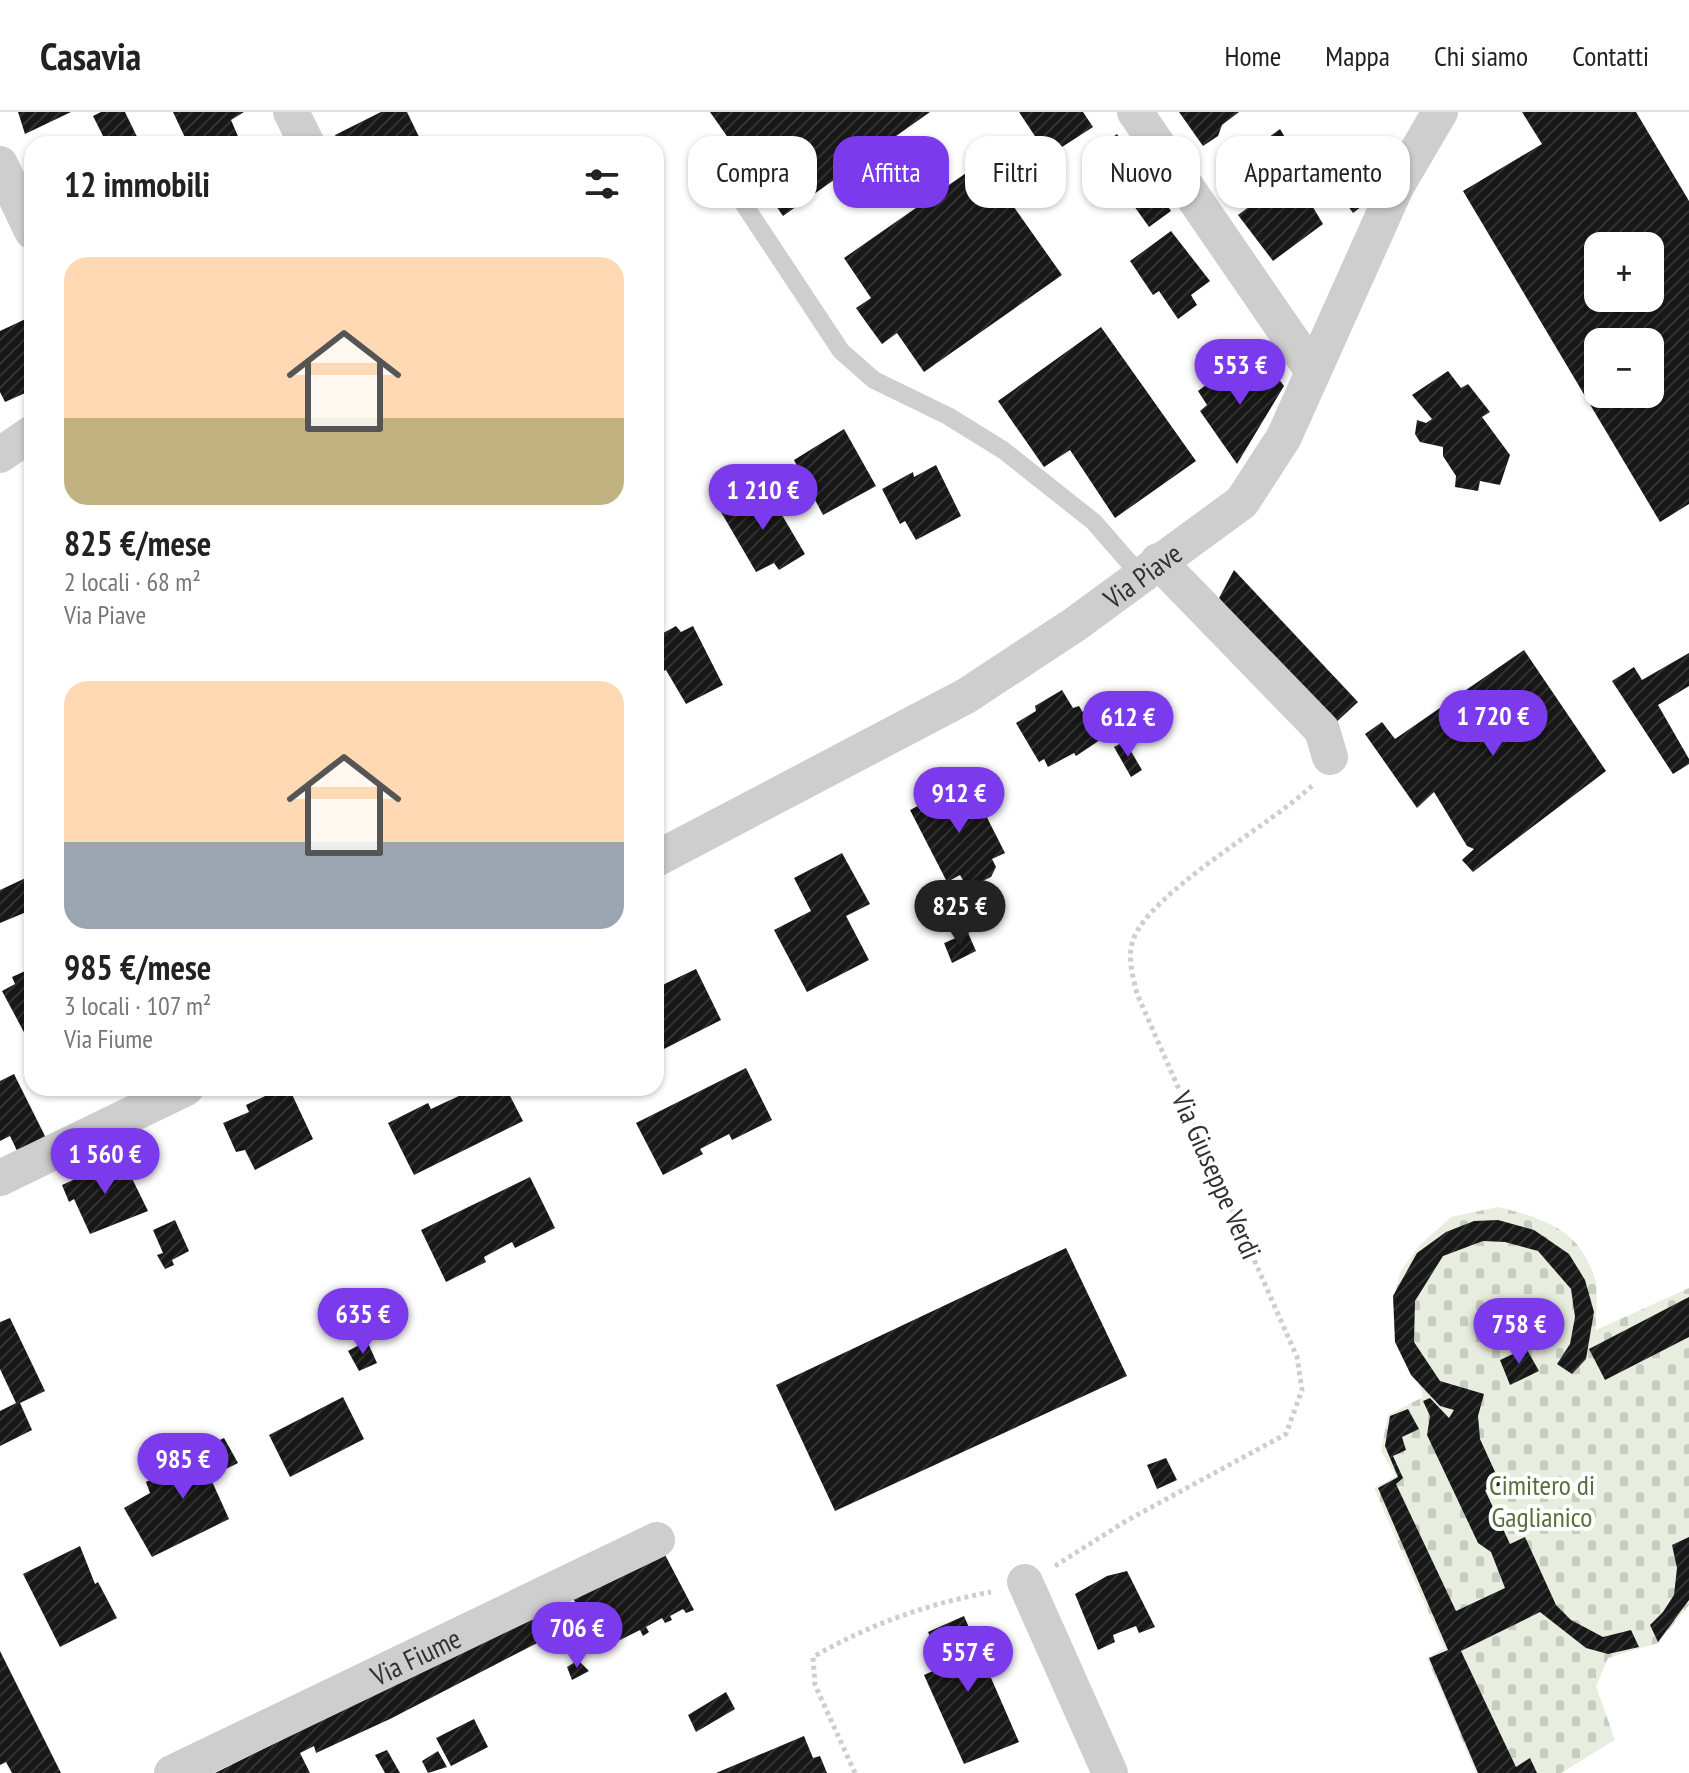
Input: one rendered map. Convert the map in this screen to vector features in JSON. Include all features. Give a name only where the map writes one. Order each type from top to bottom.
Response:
[{"type":"street","points":[[291,112],[303,136]]},
{"type":"street","points":[[1135,112],[1312,370]]},
{"type":"street","name":"Via Piave","points":[[664,855],[966,696],[1242,502],[1284,437],[1396,187],[1440,112]]},
{"type":"street","points":[[0,164],[24,214]]},
{"type":"street","points":[[0,455],[24,438]]},
{"type":"street","points":[[1149,568],[1322,730],[1330,757]]},
{"type":"street","points":[[0,1178],[169,1096]]},
{"type":"street","name":"Via Fiume","points":[[172,1773],[657,1540]]},
{"type":"street","points":[[1025,1582],[1110,1773]]},
{"type":"lane","points":[[746,208],[841,351],[874,380],[948,416],[1003,450],[1149,568]]},
{"type":"path","name":"Via Giuseppe Verdi","points":[[855,1773],[815,1685],[813,1657],[873,1625],[1025,1582],[1126,1521],[1286,1434],[1302,1390],[1297,1357],[1137,994],[1131,967],[1132,942],[1155,906],[1312,787],[1330,757]]},
{"type":"green space","name":"Cimitero di Gaglianico","points":[[1498,1207],[1545,1221],[1570,1237],[1580,1248],[1595,1279],[1596,1330],[1689,1288],[1689,1605],[1658,1643],[1608,1658],[1596,1686],[1615,1740],[1561,1773],[1476,1773],[1427,1658],[1444,1648],[1374,1488],[1396,1476],[1381,1451],[1388,1415],[1423,1397],[1393,1302],[1400,1273],[1418,1247],[1451,1217]]},
{"type":"building","points":[[18,112],[71,112],[25,134]]},
{"type":"building","points":[[101,112],[125,112],[137,136],[103,136],[93,116]]},
{"type":"building","points":[[173,112],[244,112],[231,120],[238,136],[184,136]]},
{"type":"building","points":[[381,112],[407,112],[419,136],[335,136]]},
{"type":"building","points":[[710,112],[930,112],[896,136],[833,136],[833,181],[817,192],[817,136],[727,136]]},
{"type":"building","points":[[1019,112],[1083,112],[1093,127],[1066,144],[1066,136],[1035,136]]},
{"type":"building","points":[[1179,112],[1239,112],[1222,125],[1218,136],[1203,146],[1200,136],[1196,136]]},
{"type":"building","points":[[1522,112],[1636,112],[1689,201],[1689,504],[1660,522],[1592,408],[1664,408],[1664,328],[1584,328],[1584,394],[1463,191],[1542,144]]},
{"type":"building","points":[[1280,129],[1284,136],[1270,136]]},
{"type":"building","points":[[965,174],[965,208],[1015,208],[1062,275],[924,372],[897,333],[882,344],[856,308],[871,298],[844,258],[916,208],[949,208],[949,185]]},
{"type":"building","points":[[777,208],[794,208],[783,216]]},
{"type":"building","points":[[1135,208],[1169,208],[1171,211],[1149,227]]},
{"type":"building","points":[[1247,208],[1313,208],[1323,224],[1273,261],[1238,215]]},
{"type":"building","points":[[1171,231],[1210,281],[1191,295],[1197,305],[1178,319],[1159,291],[1153,295],[1130,261]]},
{"type":"building","points":[[24,320],[24,394],[5,402],[0,392],[0,331]]},
{"type":"building","points":[[1101,327],[1196,461],[1115,518],[1070,450],[1044,467],[998,401]]},
{"type":"building","points":[[1265,361],[1284,386],[1237,464],[1200,411],[1207,405],[1198,391],[1219,375],[1228,387]]},
{"type":"building","points":[[1448,371],[1461,388],[1468,384],[1490,412],[1482,417],[1510,455],[1500,485],[1480,481],[1478,491],[1455,487],[1456,476],[1443,456],[1443,447],[1420,442],[1415,434],[1417,420],[1426,423],[1432,419],[1412,395]]},
{"type":"building","points":[[844,429],[876,486],[823,515],[794,460]]},
{"type":"building","points":[[936,465],[961,516],[916,540],[905,521],[900,524],[882,489],[913,472],[914,477]]},
{"type":"building","points":[[766,488],[805,554],[779,570],[774,563],[756,572],[721,512]]},
{"type":"building","points":[[1234,570],[1358,702],[1332,726],[1219,598]]},
{"type":"building","points":[[676,626],[681,632],[693,626],[723,685],[686,704],[664,671],[664,633]]},
{"type":"building","points":[[1524,650],[1606,771],[1473,872],[1462,860],[1474,849],[1467,846],[1434,792],[1417,808],[1365,734],[1382,722],[1395,739]]},
{"type":"building","points":[[1689,653],[1689,686],[1658,705],[1689,759],[1689,764],[1673,774],[1612,681],[1634,667],[1642,680]]},
{"type":"building","points":[[1062,690],[1073,708],[1079,706],[1100,740],[1076,756],[1074,753],[1048,767],[1044,759],[1039,762],[1016,723],[1036,711],[1035,706]]},
{"type":"building","points":[[1125,741],[1142,770],[1131,777],[1114,747]]},
{"type":"building","points":[[968,780],[1005,853],[992,859],[996,867],[991,877],[974,885],[964,882],[960,875],[947,882],[910,810]]},
{"type":"building","points":[[842,853],[870,904],[846,916],[869,960],[807,992],[774,930],[811,911],[794,878]]},
{"type":"building","points":[[24,879],[24,913],[0,923],[0,890]]},
{"type":"building","points":[[968,933],[976,951],[952,963],[944,943]]},
{"type":"building","points":[[696,969],[721,1020],[664,1049],[664,984]]},
{"type":"building","points":[[24,972],[24,1032],[2,991],[15,984],[12,977]]},
{"type":"building","points":[[746,1068],[772,1120],[732,1140],[729,1134],[700,1149],[703,1154],[663,1175],[636,1123]]},
{"type":"building","points":[[14,1074],[48,1142],[20,1157],[10,1136],[0,1141],[0,1081]]},
{"type":"building","points":[[265,1096],[293,1096],[313,1139],[255,1170],[245,1150],[236,1152],[223,1123],[249,1112],[246,1105]]},
{"type":"building","points":[[459,1096],[510,1096],[523,1121],[414,1175],[388,1123],[428,1103],[431,1109]]},
{"type":"building","points":[[123,1160],[148,1211],[90,1234],[74,1199],[69,1202],[62,1185],[82,1176],[80,1169],[94,1163],[98,1170]]},
{"type":"building","points":[[530,1177],[555,1228],[515,1248],[512,1242],[484,1257],[486,1262],[446,1282],[421,1230]]},
{"type":"building","points":[[175,1220],[189,1251],[172,1260],[174,1265],[165,1269],[157,1255],[163,1253],[153,1230]]},
{"type":"building","points":[[1498,1220],[1534,1230],[1569,1254],[1585,1280],[1594,1312],[1586,1359],[1572,1374],[1557,1364],[1570,1344],[1575,1317],[1571,1289],[1538,1251],[1505,1242],[1483,1241],[1443,1256],[1415,1301],[1414,1342],[1440,1381],[1484,1394],[1478,1416],[1480,1439],[1501,1485],[1485,1490],[1510,1544],[1525,1537],[1556,1605],[1571,1620],[1603,1637],[1631,1630],[1639,1647],[1608,1654],[1586,1648],[1540,1612],[1461,1651],[1516,1767],[1530,1758],[1537,1773],[1478,1773],[1429,1658],[1448,1650],[1378,1488],[1398,1477],[1385,1446],[1390,1416],[1408,1409],[1419,1429],[1402,1437],[1406,1450],[1393,1456],[1403,1478],[1396,1484],[1456,1611],[1505,1588],[1491,1552],[1478,1543],[1427,1435],[1430,1416],[1423,1401],[1430,1398],[1449,1418],[1454,1410],[1440,1406],[1411,1375],[1395,1342],[1393,1296],[1417,1253],[1446,1232],[1474,1221]]},
{"type":"building","points":[[1066,1248],[1127,1376],[835,1511],[776,1385]]},
{"type":"building","points":[[1689,1297],[1689,1337],[1605,1380],[1589,1349]]},
{"type":"building","points":[[10,1318],[45,1391],[20,1403],[32,1430],[0,1446],[0,1411],[16,1403],[0,1369],[0,1322]]},
{"type":"building","points":[[367,1341],[377,1363],[359,1371],[348,1351]]},
{"type":"building","points":[[1526,1348],[1539,1371],[1510,1385],[1500,1360]]},
{"type":"building","points":[[343,1397],[364,1439],[290,1477],[269,1435]]},
{"type":"building","points":[[224,1438],[238,1463],[210,1477],[229,1519],[152,1557],[124,1508],[150,1493],[146,1482],[161,1474],[167,1485],[191,1471],[184,1456]]},
{"type":"building","points":[[1166,1458],[1177,1480],[1157,1489],[1147,1465]]},
{"type":"building","points":[[1689,1537],[1689,1600],[1658,1642],[1650,1625],[1674,1595],[1677,1568],[1672,1545]]},
{"type":"building","points":[[80,1546],[95,1584],[98,1582],[117,1618],[60,1647],[23,1574]]},
{"type":"building","points":[[663,1551],[694,1610],[686,1613],[683,1609],[670,1616],[672,1620],[665,1623],[662,1618],[646,1627],[649,1632],[643,1636],[640,1630],[598,1651],[572,1596]]},
{"type":"building","points":[[1127,1571],[1155,1627],[1139,1633],[1136,1626],[1113,1635],[1115,1642],[1098,1650],[1075,1594],[1107,1576]]},
{"type":"building","points":[[557,1603],[573,1639],[552,1650],[545,1639],[390,1719],[316,1753],[314,1746],[300,1753],[310,1773],[215,1773]]},
{"type":"building","points":[[964,1616],[1019,1742],[964,1764],[924,1675],[942,1667],[928,1632]]},
{"type":"building","points":[[0,1651],[61,1773],[12,1773],[6,1762],[0,1765]]},
{"type":"building","points":[[578,1660],[589,1671],[572,1680],[567,1667]]},
{"type":"building","points":[[726,1692],[735,1709],[696,1732],[688,1715]]},
{"type":"building","points":[[474,1719],[488,1747],[451,1766],[436,1738]]},
{"type":"building","points":[[804,1736],[813,1758],[820,1756],[827,1773],[716,1773]]},
{"type":"building","points":[[387,1750],[400,1773],[385,1773],[375,1755]]},
{"type":"building","points":[[438,1751],[447,1767],[428,1773],[422,1761]]}]
